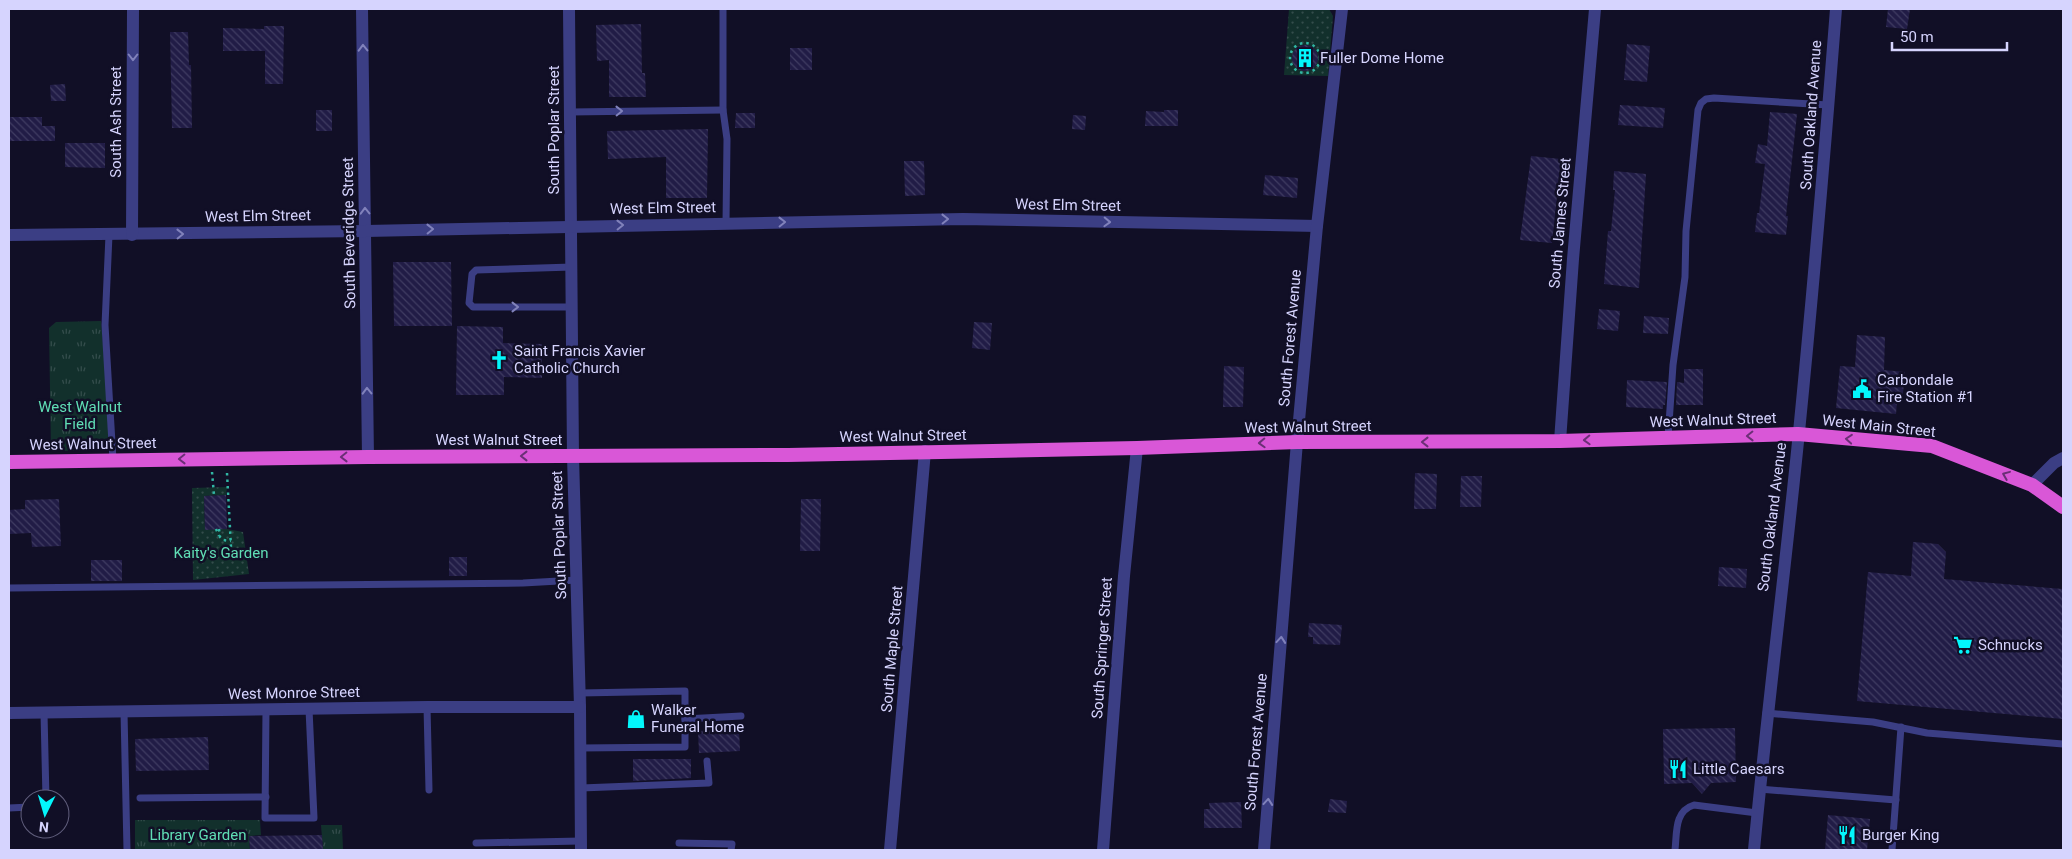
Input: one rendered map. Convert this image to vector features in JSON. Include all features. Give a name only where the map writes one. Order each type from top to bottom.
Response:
[{"type":"highway","name":"West Walnut Street","points":[[9,462],[368,457],[778,455],[1137,448],[1297,442],[1560,441],[1798,434]]},
{"type":"highway","name":"West Main Street","points":[[1798,434],[1932,446],[2032,485],[2063,507]]},
{"type":"street","name":"South Ash Street","points":[[132,235],[133,9]]},
{"type":"street","name":"South Beveridge Street","points":[[362,9],[368,457]]},
{"type":"street","name":"South Poplar Street","points":[[569,9],[573,456],[580,693],[581,846]]},
{"type":"street","name":"South Forest Avenue","points":[[1264,850],[1297,442],[1317,226],[1342,9]]},
{"type":"street","name":"South James Street","points":[[1560,441],[1594,9]]},
{"type":"street","name":"South Oakland Avenue","points":[[1754,850],[1766,712],[1798,434],[1836,9]]},
{"type":"street","name":"West Elm Street","points":[[9,235],[132,235],[963,219],[1317,226]]},
{"type":"street","name":"South Springer Street","points":[[1104,850],[1124,576],[1137,448]]},
{"type":"street","name":"South Maple Street","points":[[890,850],[925,452]]},
{"type":"street","points":[[2032,485],[2054,463],[2063,458]]},
{"type":"street","name":"West Monroe Street","points":[[9,713],[427,707],[580,707]]},
{"type":"lane","points":[[724,9],[723,110],[727,139],[726,223]]},
{"type":"lane","points":[[1668,438],[1673,365],[1685,277],[1686,231],[1693,159],[1698,110],[1701,103],[1706,99],[1730,98],[1828,105]]},
{"type":"lane","points":[[570,112],[723,110]]},
{"type":"lane","points":[[109,235],[105,326],[114,460]]},
{"type":"lane","points":[[572,267],[476,270],[472,274],[468,303],[473,307],[572,307]]},
{"type":"lane","points":[[9,588],[524,583],[577,580]]},
{"type":"lane","points":[[580,693],[684,691],[684,747],[580,748]]},
{"type":"lane","points":[[427,707],[429,790]]},
{"type":"lane","points":[[266,709],[266,818],[314,818],[309,709]]},
{"type":"lane","points":[[44,712],[46,789]]},
{"type":"lane","points":[[124,712],[127,850]]},
{"type":"lane","points":[[1766,712],[1873,722],[1926,733],[2063,744]]},
{"type":"lane","points":[[684,719],[741,716]]},
{"type":"lane","points":[[1892,850],[1901,727]]},
{"type":"lane","points":[[581,788],[708,783],[707,761]]},
{"type":"lane","points":[[1759,789],[1896,800]]},
{"type":"lane","points":[[140,798],[266,797]]},
{"type":"lane","points":[[1675,850],[1678,823],[1684,810],[1689,807],[1694,805],[1757,813]]},
{"type":"lane","points":[[476,843],[581,846]]},
{"type":"lane","points":[[679,843],[732,844],[731,850]]},
{"type":"path","points":[[1306,43],[1315,47],[1319,56],[1317,65],[1306,74],[1293,67],[1290,58],[1293,48],[1306,43]]},
{"type":"path","points":[[211,459],[214,495]]},
{"type":"path","points":[[226,459],[231,547]]},
{"type":"path","points":[[218,529],[223,540],[231,541]]},
{"type":"green space","points":[[1289,9],[1329,9],[1333,16],[1328,76],[1284,75]],"holes":[[[1303,45],[1314,49],[1318,56],[1315,66],[1305,71],[1294,65],[1292,57],[1296,48]]]},
{"type":"green space","name":"West Walnut Field","points":[[101,321],[112,450],[51,451],[49,328],[56,322]]},
{"type":"green space","name":"Kaity's Garden","points":[[227,487],[226,495],[204,496],[205,529],[227,529],[243,532],[249,574],[193,580],[192,488]]},
{"type":"green space","name":"Library Garden","points":[[135,820],[260,820],[261,835],[249,836],[250,850],[135,850]]},
{"type":"green space","points":[[321,825],[342,825],[343,850],[323,850]]},
{"type":"building","points":[[1888,9],[1910,9],[1907,29],[1886,27]]},
{"type":"building","points":[[641,24],[642,73],[645,73],[646,97],[609,97],[609,60],[597,61],[596,25]]},
{"type":"building","points":[[264,26],[284,26],[283,84],[265,84],[265,51],[223,51],[223,28],[264,29]]},
{"type":"building","points":[[170,32],[188,32],[189,65],[191,65],[192,128],[172,128]]},
{"type":"building","points":[[1627,44],[1650,46],[1647,82],[1624,80]]},
{"type":"building","name":"Fuller Dome Home","points":[[1305,45],[1314,49],[1318,58],[1314,67],[1305,71],[1296,67],[1292,58],[1296,49]]},
{"type":"building","points":[[790,48],[812,48],[812,70],[790,70]]},
{"type":"building","points":[[65,84],[66,101],[51,101],[50,85]]},
{"type":"building","points":[[1620,105],[1665,108],[1663,128],[1618,125]]},
{"type":"building","points":[[316,110],[332,110],[332,131],[316,131]]},
{"type":"building","points":[[1164,110],[1178,110],[1178,126],[1145,126],[1146,111],[1164,112]]},
{"type":"building","points":[[1770,112],[1797,114],[1786,216],[1788,216],[1786,235],[1755,232],[1765,164],[1755,163],[1758,144],[1767,146]]},
{"type":"building","points":[[736,113],[755,113],[755,128],[735,128]]},
{"type":"building","points":[[1073,115],[1086,116],[1085,130],[1072,129]]},
{"type":"building","points":[[9,117],[42,117],[42,126],[55,126],[55,141],[9,141]]},
{"type":"building","points":[[708,129],[707,198],[666,198],[666,157],[608,159],[607,131]]},
{"type":"building","points":[[65,143],[105,143],[105,168],[65,167]]},
{"type":"building","points":[[1531,156],[1561,159],[1552,243],[1520,240]]},
{"type":"building","points":[[904,161],[924,161],[925,195],[905,196]]},
{"type":"building","points":[[1614,171],[1646,174],[1639,288],[1604,284],[1608,231],[1611,231],[1615,190],[1613,190]]},
{"type":"building","points":[[1265,175],[1298,178],[1297,198],[1263,195]]},
{"type":"building","points":[[393,262],[451,262],[452,326],[394,326]]},
{"type":"building","points":[[1599,309],[1620,311],[1618,331],[1597,329]]},
{"type":"building","points":[[1644,316],[1669,318],[1668,334],[1643,333]]},
{"type":"building","points":[[974,322],[992,323],[990,350],[972,348]]},
{"type":"building","name":"Saint Francis Xavier Catholic Church","points":[[457,326],[503,327],[503,343],[542,344],[542,378],[504,377],[504,395],[456,395]]},
{"type":"building","points":[[1857,335],[1885,337],[1884,370],[1905,372],[1902,403],[1897,402],[1896,414],[1836,408],[1840,366],[1855,367]]},
{"type":"building","points":[[1224,366],[1244,367],[1243,407],[1223,407]]},
{"type":"building","points":[[1684,369],[1703,369],[1703,405],[1676,405],[1677,382],[1684,383]]},
{"type":"building","points":[[1627,380],[1667,382],[1663,409],[1626,407]]},
{"type":"building","points":[[1415,473],[1437,474],[1436,509],[1414,509]]},
{"type":"building","points":[[1461,476],[1482,476],[1481,507],[1460,507]]},
{"type":"building","points":[[226,495],[227,529],[205,530],[204,496]]},
{"type":"building","points":[[59,499],[61,546],[32,547],[31,533],[9,534],[9,510],[25,509],[25,500]]},
{"type":"building","points":[[801,499],[821,499],[820,551],[800,551]]},
{"type":"building","name":"Schnucks","points":[[1913,542],[1938,544],[1946,552],[1944,579],[2063,589],[2063,719],[1857,701],[1868,572],[1911,576]]},
{"type":"building","points":[[449,557],[467,557],[467,576],[449,576]]},
{"type":"building","points":[[91,560],[122,560],[122,581],[91,581]]},
{"type":"building","points":[[1719,567],[1747,569],[1746,588],[1718,586]]},
{"type":"building","points":[[1309,623],[1342,625],[1340,645],[1313,644],[1313,637],[1308,637]]},
{"type":"building","points":[[1735,728],[1736,782],[1711,783],[1702,794],[1692,783],[1664,784],[1663,729]]},
{"type":"building","points":[[739,729],[740,751],[699,753],[698,731]]},
{"type":"building","points":[[208,737],[209,770],[136,771],[135,739]]},
{"type":"building","points":[[633,759],[691,759],[691,778],[633,781]]},
{"type":"building","points":[[1330,799],[1347,801],[1346,813],[1328,812]]},
{"type":"building","points":[[1241,802],[1242,828],[1204,828],[1204,809],[1210,809],[1209,803]]},
{"type":"building","name":"Burger King","points":[[1828,815],[1870,819],[1867,850],[1825,850]]},
{"type":"building","points":[[322,835],[323,850],[250,850],[249,836]]},
{"type":"place","name":"Fuller Dome Home","points":[[1305,58]]},
{"type":"place","name":"Saint Francis Xavier Catholic Church","points":[[499,360]]},
{"type":"place","name":"Carbondale Fire Station #1","points":[[1862,389]]},
{"type":"place","name":"Schnucks","points":[[1963,645]]},
{"type":"place","name":"Walker Funeral Home","points":[[636,719]]},
{"type":"place","name":"Little Caesars","points":[[1678,769]]},
{"type":"place","name":"Burger King","points":[[1847,835]]}]
